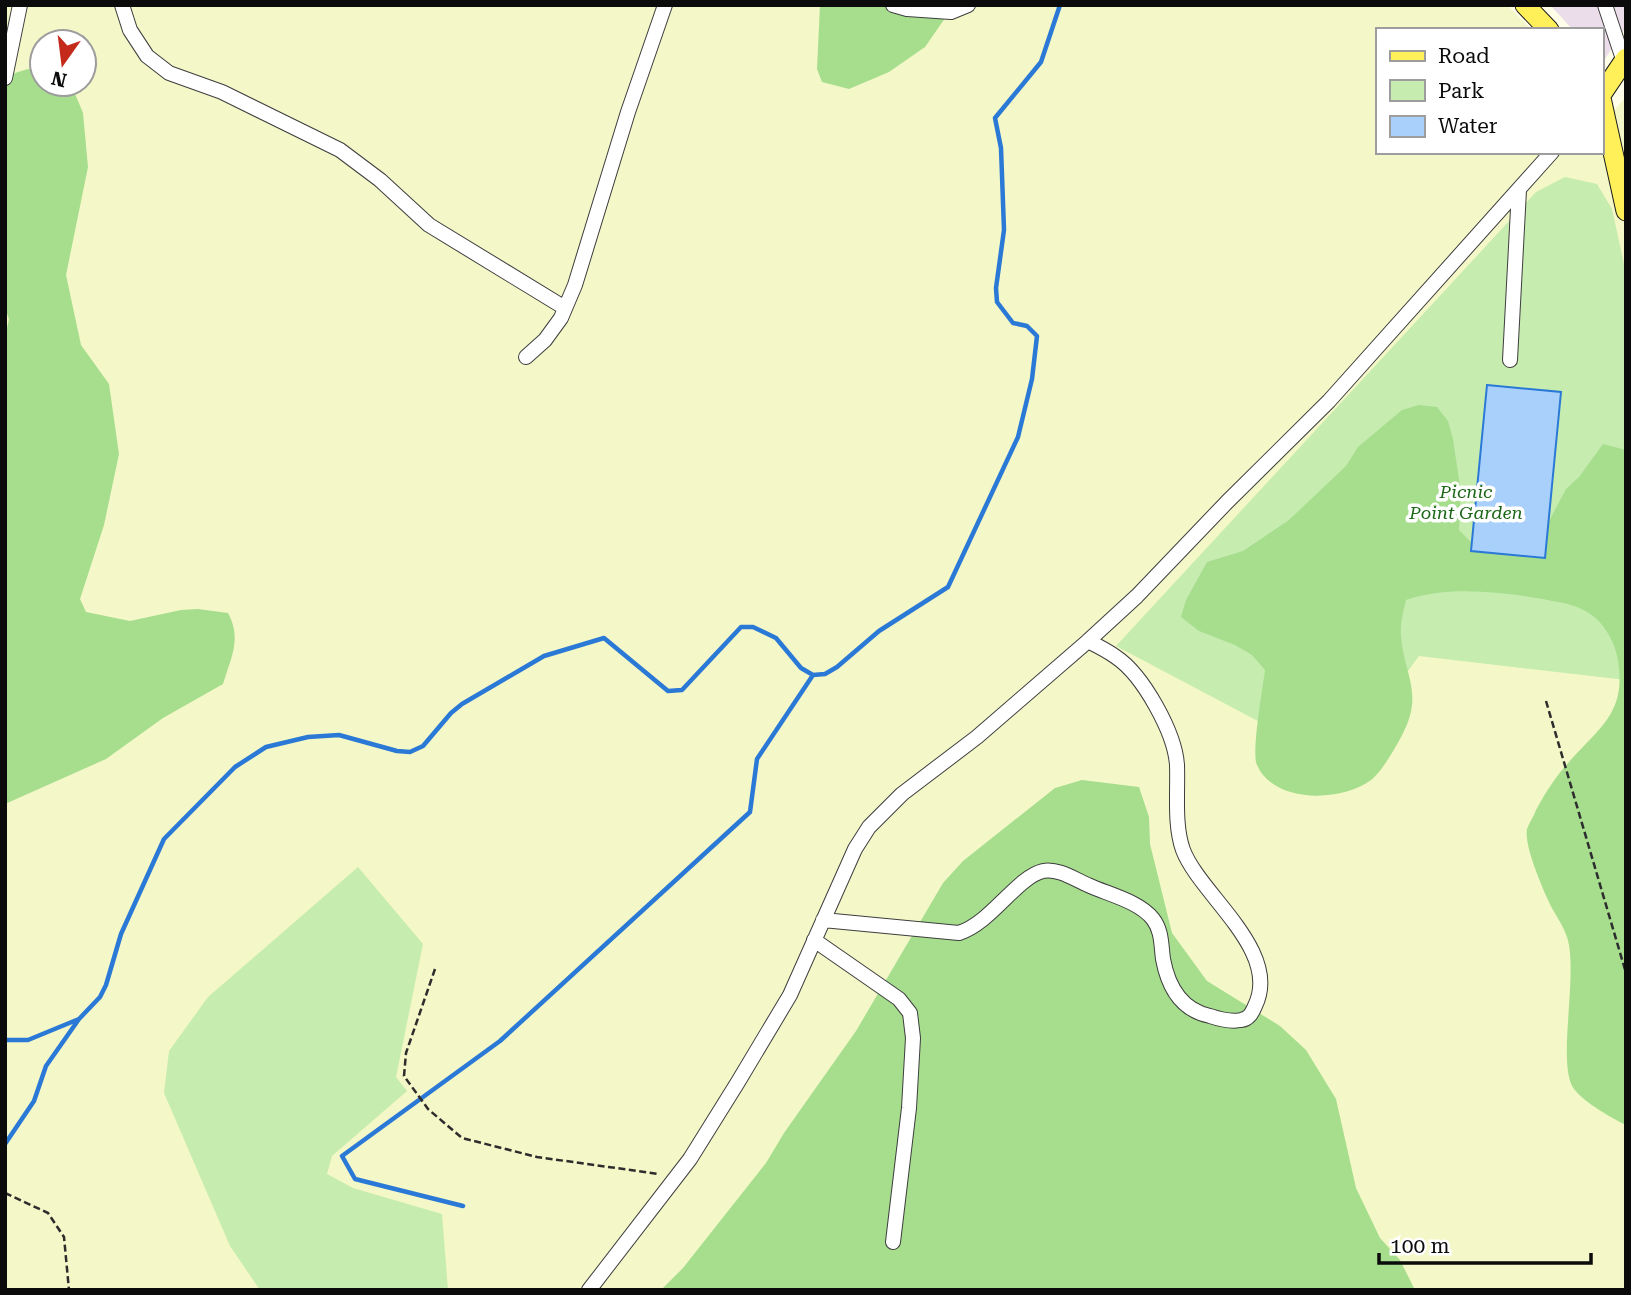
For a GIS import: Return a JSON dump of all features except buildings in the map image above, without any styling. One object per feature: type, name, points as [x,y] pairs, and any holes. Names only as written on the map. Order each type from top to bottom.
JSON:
[{"type":"main road","points":[[1525,5],[1547,28]]},
{"type":"main road","points":[[1603,94],[1625,60]]},
{"type":"main road","points":[[1603,106],[1626,211]]},
{"type":"street","points":[[5,78],[20,5]]},
{"type":"street","points":[[122,5],[130,30],[146,56],[169,73],[222,92],[340,150],[380,180],[429,225],[565,308]]},
{"type":"street","points":[[526,357],[545,340],[565,308],[575,285],[664,5]]},
{"type":"street","points":[[893,5],[907,9],[951,12],[968,5]]},
{"type":"street","points":[[1605,5],[1625,60]]},
{"type":"street","points":[[589,1290],[676,1177],[790,995],[855,849],[869,827],[902,794],[977,737],[1088,642],[1137,596],[1329,401],[1550,154]]},
{"type":"street","points":[[1510,360],[1519,190]]},
{"type":"street","points":[[823,920],[959,933],[972,929],[1034,874],[1054,871],[1138,907],[1151,916],[1159,929],[1164,961],[1173,989],[1181,1002],[1200,1014],[1227,1020],[1250,1017],[1257,1002],[1259,985],[1256,959],[1244,936],[1182,848],[1177,761],[1168,735],[1140,680],[1118,657],[1088,642]]},
{"type":"street","points":[[814,940],[899,999],[910,1013],[913,1038],[909,1108],[893,1242]]},
{"type":"path","points":[[1545,701],[1626,973]]},
{"type":"path","points":[[435,969],[406,1053],[404,1076],[428,1108],[463,1138],[537,1157],[676,1177]]},
{"type":"path","points":[[5,1192],[48,1213],[64,1237],[69,1290]]},
{"type":"shaded area","points":[[1550,5],[1626,5],[1626,27],[1603,62],[1603,28],[1571,28]]},
{"type":"green space","points":[[5,5],[1507,5],[1530,28],[1376,28],[1376,154],[1603,154],[1603,118],[1605,120],[1626,97],[1626,1290],[5,1290]]},
{"type":"green space","points":[[820,5],[952,5],[925,47],[889,72],[849,89],[822,82],[817,69]]},
{"type":"green space","points":[[28,69],[28,98],[77,98],[83,113],[88,167],[66,275],[81,345],[109,384],[119,454],[104,525],[80,599],[86,612],[130,621],[181,610],[228,613],[235,640],[223,684],[163,718],[106,759],[5,804],[5,337],[9,319],[5,308],[5,82],[15,73]]},
{"type":"green space","name":"Picnic Point Garden","points":[[1565,177],[1597,184],[1612,209],[1626,273],[1626,680],[1419,656],[1339,764],[1116,646],[1536,192]]},
{"type":"green space","points":[[1419,405],[1437,407],[1448,421],[1461,493],[1459,530],[1472,543],[1540,538],[1566,489],[1579,477],[1603,444],[1626,450],[1626,1125],[1585,1099],[1574,1089],[1569,1077],[1567,1040],[1570,953],[1565,932],[1537,875],[1527,836],[1529,824],[1551,785],[1606,721],[1617,699],[1617,657],[1607,631],[1596,618],[1575,606],[1502,593],[1442,592],[1406,600],[1401,637],[1411,683],[1412,705],[1401,737],[1371,780],[1343,792],[1310,795],[1293,793],[1278,787],[1266,778],[1257,765],[1256,734],[1265,670],[1252,655],[1199,631],[1181,617],[1186,600],[1207,562],[1243,551],[1289,520],[1346,466],[1358,447],[1402,410]]},
{"type":"green space","points":[[1082,780],[1139,787],[1149,817],[1150,844],[1172,933],[1207,981],[1280,1026],[1306,1050],[1336,1099],[1356,1188],[1380,1238],[1400,1260],[1415,1290],[661,1290],[683,1268],[766,1163],[856,1031],[943,883],[963,861],[1055,788]]},
{"type":"green space","points":[[358,867],[423,944],[396,1077],[407,1091],[332,1156],[327,1174],[353,1188],[442,1214],[448,1290],[260,1290],[230,1246],[164,1093],[169,1051],[208,997]]},
{"type":"water","points":[[1487,385],[1561,392],[1545,558],[1471,551]]},
{"type":"waterway","points":[[5,1040],[28,1040],[79,1019],[100,997],[121,934],[164,839],[235,767],[266,747],[308,737],[339,735],[410,752],[423,746],[462,704],[544,656],[604,638],[668,691],[682,690],[741,627],[753,627],[776,638],[801,668],[813,675],[825,674],[879,631],[948,587],[1018,437],[1032,379],[1037,336],[1027,326],[1013,323],[997,302],[996,288],[1004,230],[1001,148],[995,118],[1041,62],[1060,5]]},
{"type":"waterway","points":[[463,1206],[355,1179],[342,1156],[500,1041],[750,812],[757,759],[813,675]]},
{"type":"waterway","points":[[5,1144],[34,1101],[46,1066],[79,1019]]}]
